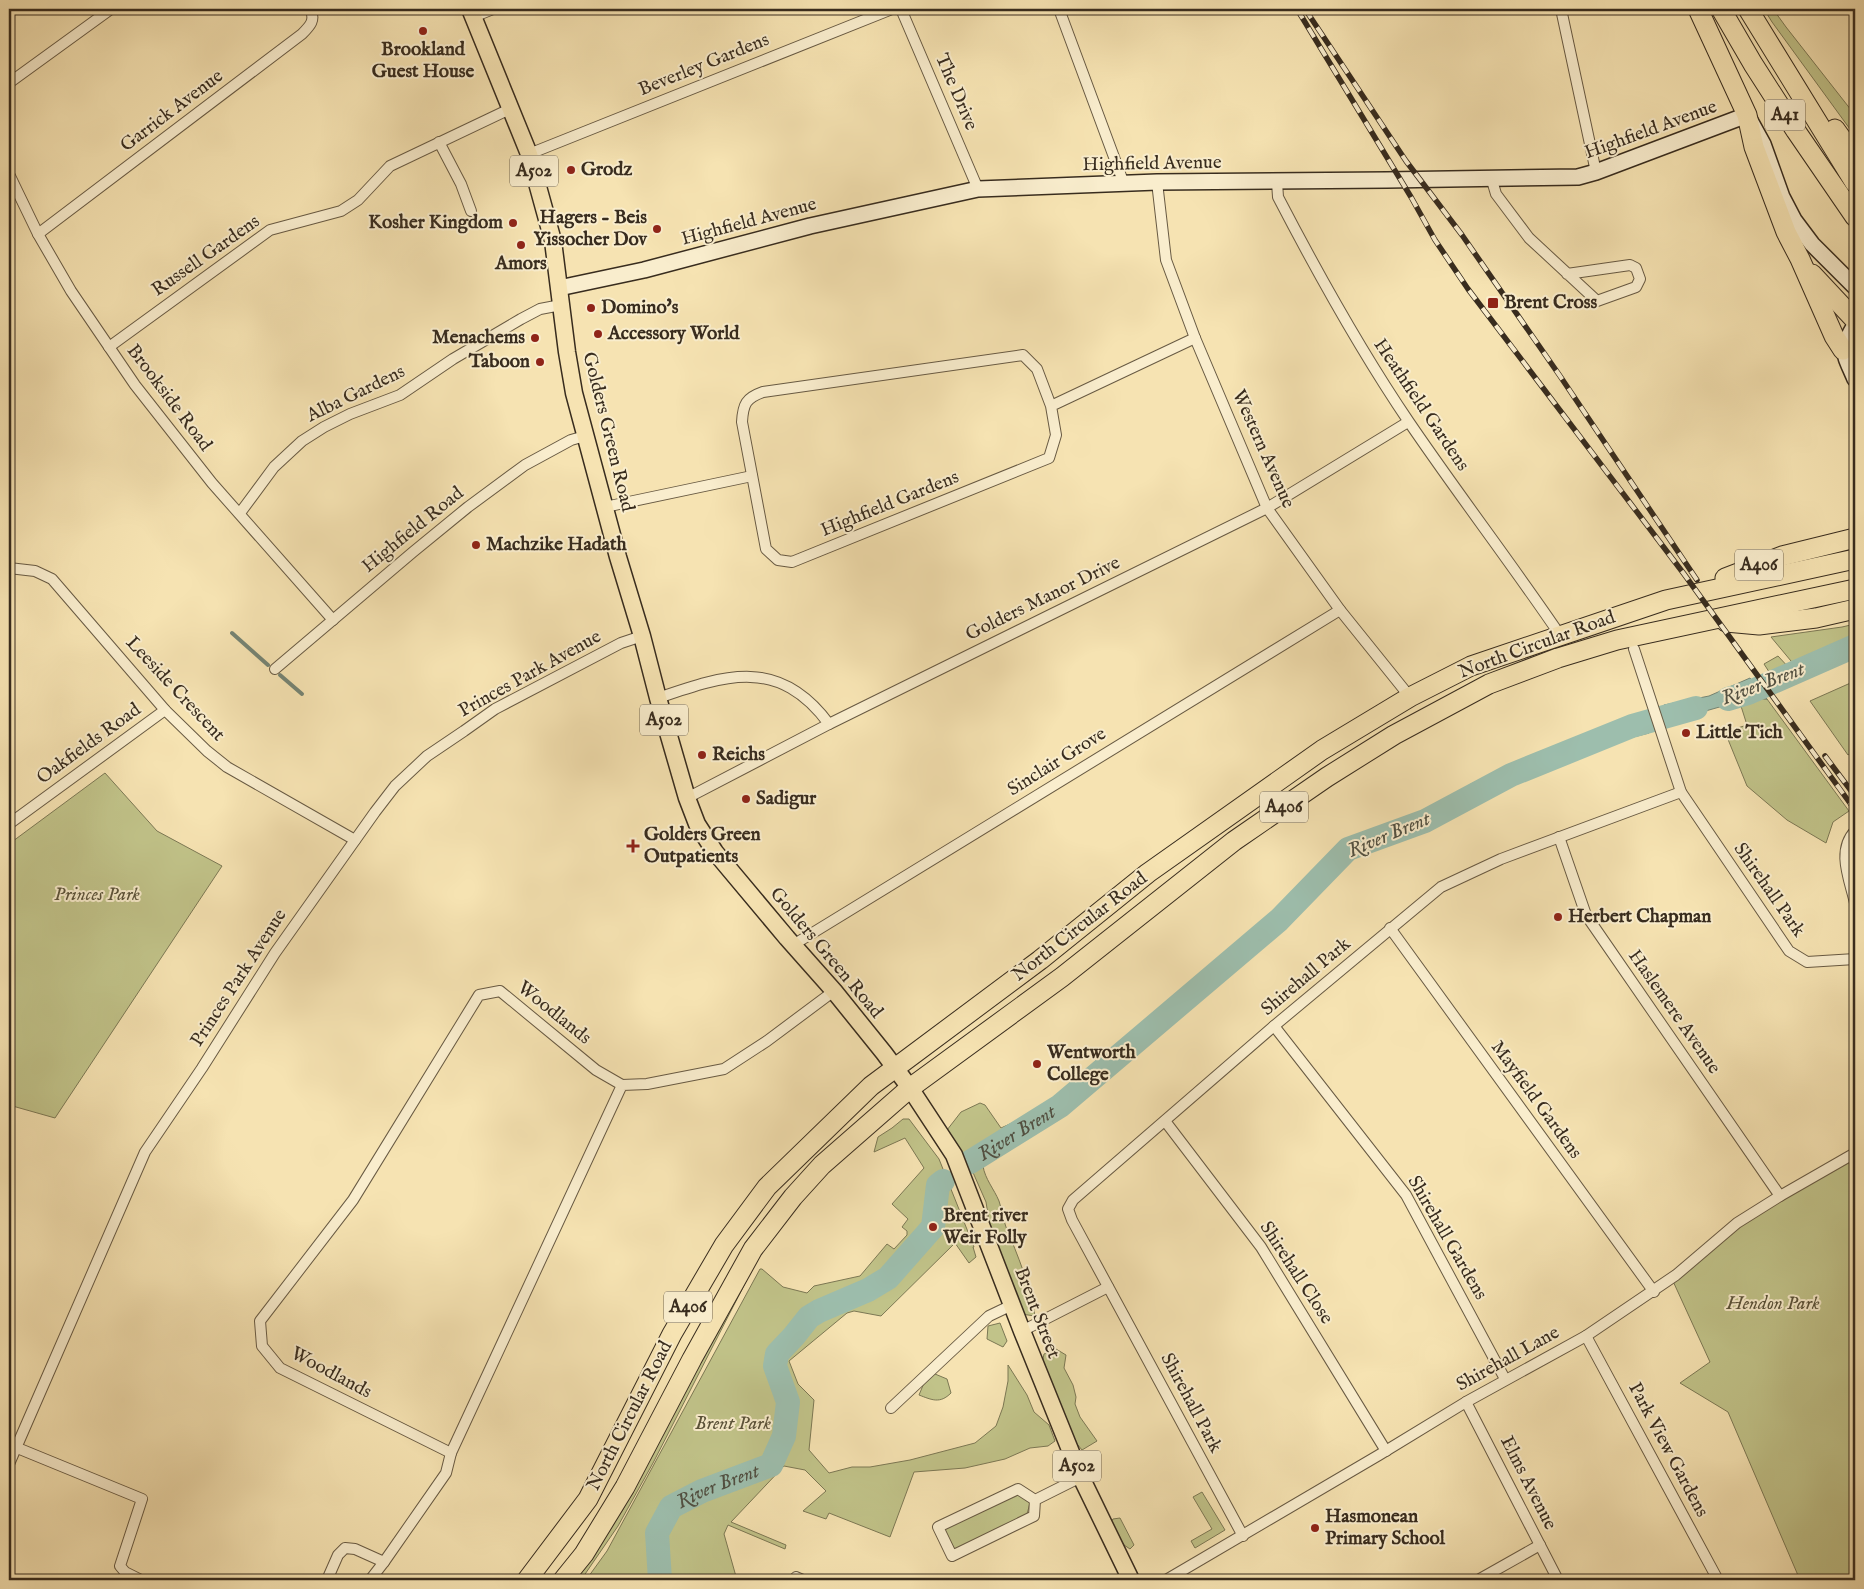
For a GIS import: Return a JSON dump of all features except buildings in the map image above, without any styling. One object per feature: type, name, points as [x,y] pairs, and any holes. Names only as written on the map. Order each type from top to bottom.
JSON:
[{"type":"highway","name":"A41","points":[[1698,9],[1747,115],[1754,148],[1786,232],[1800,259],[1855,320]]},
{"type":"highway","name":"A41","points":[[1722,9],[1753,64],[1855,217]]},
{"type":"highway","name":"A41","points":[[1748,9],[1855,183]]},
{"type":"highway","name":"A41","points":[[1759,29],[1855,157]]},
{"type":"highway","points":[[1800,259],[1834,336],[1843,350]]},
{"type":"highway","name":"A406","points":[[1666,600],[1782,556],[1855,538]]},
{"type":"highway","name":"North Circular Road","points":[[527,1580],[588,1499],[672,1334],[724,1245],[767,1187],[865,1092],[1040,960],[1148,873],[1322,750],[1410,697],[1471,666],[1666,600],[1855,559]]},
{"type":"highway","name":"North Circular Road","points":[[563,1580],[584,1554],[626,1487],[718,1309],[753,1249],[793,1196],[822,1165],[910,1088],[1062,977],[1234,841],[1327,777],[1394,735],[1489,684],[1558,658],[1617,640],[1855,589]]},
{"type":"highway","name":"A406","points":[[1707,621],[1759,625],[1816,618],[1855,609]]},
{"type":"main road","name":"Golders Green Road","points":[[472,13],[529,154],[553,241],[572,384],[585,436],[658,698],[687,798],[697,824],[715,852],[834,991],[895,1068]]},
{"type":"main road","name":"Brent Street","points":[[895,1068],[954,1154],[1022,1332],[1081,1477],[1131,1580]]},
{"type":"street","points":[[9,83],[111,9]]},
{"type":"street","name":"Garrick Avenue","points":[[38,234],[302,34],[311,24],[313,16],[310,9]]},
{"type":"street","points":[[472,13],[493,9]]},
{"type":"street","name":"Beverley Gardens","points":[[529,154],[892,9]]},
{"type":"street","name":"The Drive","points":[[901,9],[978,188]]},
{"type":"street","points":[[1059,9],[1124,184]]},
{"type":"street","points":[[1561,9],[1596,172]]},
{"type":"street","name":"Russell Gardens","points":[[109,347],[270,230],[341,211],[358,200],[390,166],[512,108]]},
{"type":"street","points":[[1747,115],[1763,144],[1782,197],[1794,220],[1812,244],[1855,287]]},
{"type":"street","name":"Highfield Avenue","points":[[560,296],[644,270],[810,226],[978,188],[1157,182],[1277,182],[1578,176],[1596,172],[1747,115]]},
{"type":"street","points":[[439,142],[461,184],[471,211]]},
{"type":"street","name":"Brookside Road","points":[[9,174],[38,234],[71,291],[135,386],[212,483],[333,620]]},
{"type":"street","points":[[1491,177],[1496,194],[1529,238],[1567,274],[1597,302],[1636,287],[1640,279],[1636,268],[1630,265],[1567,274]]},
{"type":"street","name":"Western Avenue","points":[[1157,182],[1166,260],[1195,338],[1266,508],[1340,610],[1410,697]]},
{"type":"street","name":"Heathfield Gardens","points":[[1277,182],[1278,197],[1327,291],[1408,422],[1560,635]]},
{"type":"street","name":"Alba Gardens","points":[[240,513],[274,467],[302,441],[350,414],[400,395],[453,359],[540,310],[560,296]]},
{"type":"street","points":[[1855,325],[1846,340],[1843,350],[1855,379]]},
{"type":"street","points":[[1051,406],[1195,338]]},
{"type":"street","name":"Highfield Gardens","points":[[1023,355],[1037,369],[1051,406],[1056,436],[1049,458],[792,562],[778,560],[766,549],[752,476],[742,414],[746,402],[756,394],[763,392],[1023,355]]},
{"type":"street","name":"Golders Manor Drive","points":[[687,798],[829,724],[1266,508],[1408,422]]},
{"type":"street","name":"Highfield Road","points":[[275,669],[427,540],[524,465],[571,440],[585,436]]},
{"type":"street","points":[[606,508],[752,476]]},
{"type":"street","name":"Leeside Crescent","points":[[9,568],[35,570],[52,579],[165,710],[207,751],[227,767],[355,840]]},
{"type":"street","name":"Sinclair Grove","points":[[793,945],[1340,610]]},
{"type":"street","name":"Princes Park Avenue","points":[[9,1464],[145,1152],[202,1068],[275,952],[395,786],[428,756],[495,709],[621,644],[642,636]]},
{"type":"street","name":"Shirehall Park","points":[[1634,649],[1681,792],[1789,951],[1807,962],[1855,959]]},
{"type":"street","points":[[658,698],[708,681],[737,676],[767,678],[803,696],[817,707],[829,724]]},
{"type":"street","name":"Oakfields Road","points":[[9,824],[165,710]]},
{"type":"street","name":"Shirehall Park","points":[[1243,1536],[1072,1220],[1068,1209],[1073,1200],[1274,1026],[1441,887],[1501,859],[1681,792]]},
{"type":"street","points":[[1855,831],[1849,838],[1844,854],[1855,903]]},
{"type":"street","name":"Haslemere Avenue","points":[[1560,837],[1586,915],[1780,1196]]},
{"type":"street","name":"Mayfield Gardens","points":[[1390,928],[1654,1292]]},
{"type":"street","name":"Woodlands","points":[[451,1453],[280,1368],[262,1346],[260,1321],[353,1200],[479,995],[500,991],[596,1070],[622,1085]]},
{"type":"street","points":[[370,1580],[446,1473],[451,1453],[622,1085],[647,1084],[724,1070],[767,1041],[834,991]]},
{"type":"street","name":"Shirehall Gardens","points":[[1274,1026],[1406,1195],[1505,1379]]},
{"type":"street","name":"Shirehall Close","points":[[1165,1121],[1261,1247],[1386,1451]]},
{"type":"street","name":"Shirehall Lane","points":[[1166,1580],[1505,1379],[1586,1336],[1654,1292],[1737,1223],[1855,1153]]},
{"type":"street","points":[[1022,1332],[1108,1287]]},
{"type":"street","points":[[891,1408],[989,1316],[1012,1305]]},
{"type":"street","name":"Park View Gardens","points":[[1586,1336],[1718,1580]]},
{"type":"street","name":"Elms Avenue","points":[[1466,1402],[1558,1580]]},
{"type":"street","points":[[15,1447],[142,1498],[120,1566],[125,1572],[140,1580]]},
{"type":"street","points":[[1035,1500],[1081,1477]]},
{"type":"street","points":[[1018,1489],[1035,1500],[1034,1516],[952,1556],[938,1527],[1018,1489]]},
{"type":"street","points":[[1478,1580],[1540,1544]]},
{"type":"street","points":[[327,1580],[338,1555],[345,1548],[355,1549],[384,1562]]},
{"type":"green space","points":[[1764,9],[1773,9],[1855,115],[1855,136],[1772,22]]},
{"type":"green space","points":[[1855,624],[1855,642],[1796,667],[1771,637],[1842,627]]},
{"type":"green space","points":[[1778,656],[1791,670],[1773,678],[1764,664]]},
{"type":"green space","points":[[1855,681],[1855,750],[1848,755],[1810,701]]},
{"type":"green space","points":[[1751,698],[1767,699],[1849,811],[1833,822],[1826,843],[1787,820],[1747,786],[1725,732],[1747,725],[1740,703]]},
{"type":"green space","points":[[1644,715],[1649,733],[1610,743],[1548,768],[1516,778],[1466,802],[1443,819],[1425,828],[1372,843],[1351,857],[1332,879],[1291,917],[1256,943],[1067,1107],[1034,1130],[1013,1139],[983,1166],[999,1201],[1006,1227],[1027,1282],[1035,1316],[1021,1314],[991,1233],[986,1202],[971,1168],[954,1145],[947,1130],[961,1112],[980,1103],[985,1105],[1001,1128],[1032,1114],[1059,1098],[1278,912],[1323,869],[1339,848],[1351,840],[1366,832],[1413,819],[1430,812],[1471,784],[1498,771]]},
{"type":"green space","name":"Princes Park","points":[[105,773],[157,831],[222,866],[55,1118],[9,1105],[9,844]]},
{"type":"green space","name":"Brent Park","points":[[903,1119],[909,1119],[939,1159],[974,1247],[976,1257],[969,1263],[955,1243],[881,1316],[854,1311],[847,1313],[789,1361],[798,1384],[814,1400],[809,1450],[829,1473],[852,1467],[870,1467],[910,1460],[975,1443],[996,1426],[1003,1407],[1008,1381],[1008,1365],[1027,1395],[1034,1412],[1049,1425],[1055,1441],[1048,1446],[1030,1448],[1005,1459],[965,1468],[914,1472],[890,1537],[829,1513],[826,1519],[803,1511],[826,1491],[805,1470],[784,1466],[731,1522],[786,1545],[785,1549],[728,1525],[724,1534],[737,1580],[586,1580],[607,1551],[760,1269],[783,1287],[807,1293],[814,1286],[860,1276],[887,1244],[894,1249],[907,1235],[907,1231],[902,1227],[908,1219],[892,1204],[924,1168],[905,1138],[874,1152],[878,1137]]},
{"type":"green space","name":"Hendon Park","points":[[1855,1153],[1855,1580],[1800,1580],[1728,1412],[1680,1383],[1710,1362],[1672,1279],[1779,1197]]},
{"type":"green space","points":[[756,1262],[653,1463],[618,1526],[581,1580],[576,1580],[622,1511],[740,1288]]},
{"type":"green space","points":[[1000,1323],[1007,1341],[1003,1347],[987,1339],[988,1326]]},
{"type":"green space","points":[[1056,1349],[1066,1355],[1064,1368],[1073,1385],[1076,1397],[1075,1404],[1080,1417],[1097,1441],[1082,1450],[1073,1439],[1041,1368],[1044,1354]]},
{"type":"green space","points":[[935,1374],[947,1379],[951,1393],[939,1400],[919,1395],[924,1383]]},
{"type":"green space","points":[[1202,1492],[1225,1530],[1195,1548],[1191,1541],[1212,1529],[1193,1497]]},
{"type":"green space","points":[[1017,1494],[1030,1503],[1027,1514],[955,1550],[944,1529]]},
{"type":"green space","points":[[1120,1518],[1134,1545],[1130,1549],[1124,1545],[1109,1524],[1113,1519]]},
{"type":"water","points":[[1750,678],[1767,699],[1751,698],[1667,722],[1664,705],[1709,696]]},
{"type":"waterway","points":[[232,633],[268,665]]},
{"type":"waterway","name":"River Brent","points":[[1728,699],[1748,693],[1855,646]]},
{"type":"waterway","points":[[280,675],[302,694]]},
{"type":"waterway","name":"River Brent","points":[[970,1162],[1060,1106],[1279,920],[1348,849],[1425,821],[1511,775],[1632,726],[1696,708]]},
{"type":"waterway","name":"River Brent","points":[[660,1580],[657,1533],[671,1507],[702,1491],[771,1465],[784,1436],[788,1402],[775,1366],[777,1354],[809,1317],[868,1290],[888,1278],[933,1227],[938,1185],[943,1181]]},
{"type":"railway","points":[[1297,9],[1435,240],[1468,289],[1684,574],[1855,810]]},
{"type":"railway","points":[[1305,9],[1406,161],[1462,235],[1560,376],[1697,580]]},
{"type":"railway","points":[[1825,756],[1855,796]]},
{"type":"place","name":"Brookland Guest House","points":[[423,31]]},
{"type":"place","name":"Grodz","points":[[571,170]]},
{"type":"place","name":"Kosher Kingdom","points":[[513,223]]},
{"type":"place","name":"Hagers - Beis Yissocher Dov","points":[[657,229]]},
{"type":"place","name":"Amors","points":[[521,245]]},
{"type":"place","name":"Brent Cross","points":[[1493,303]]},
{"type":"place","name":"Domino's","points":[[591,308]]},
{"type":"place","name":"Accessory World","points":[[598,334]]},
{"type":"place","name":"Menachems","points":[[535,338]]},
{"type":"place","name":"Taboon","points":[[540,362]]},
{"type":"place","name":"Machzike Hadath","points":[[476,545]]},
{"type":"place","name":"Little Tich","points":[[1686,733]]},
{"type":"place","name":"Reichs","points":[[702,755]]},
{"type":"place","name":"Sadigur","points":[[746,799]]},
{"type":"place","name":"Golders Green Outpatients","points":[[633,846]]},
{"type":"place","name":"Herbert Chapman","points":[[1558,917]]},
{"type":"place","name":"Wentworth College","points":[[1037,1064]]},
{"type":"place","name":"Brent river Weir Folly","points":[[933,1227]]},
{"type":"place","name":"Hasmonean Primary School","points":[[1315,1528]]}]
